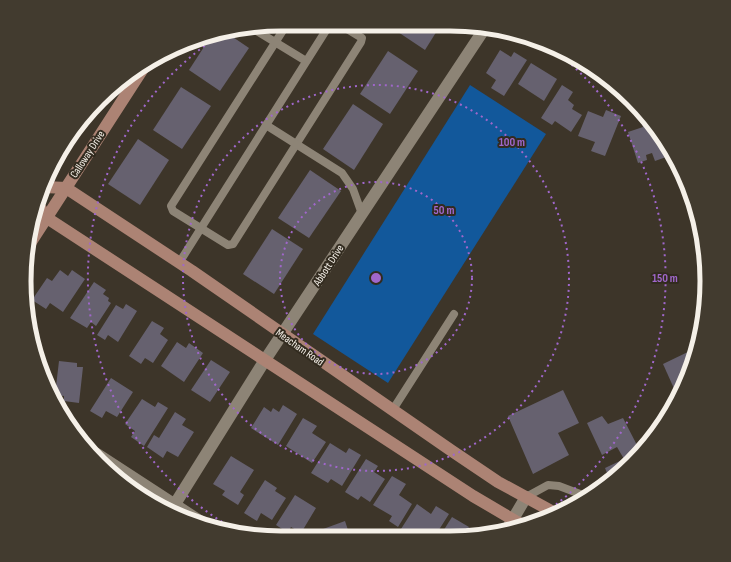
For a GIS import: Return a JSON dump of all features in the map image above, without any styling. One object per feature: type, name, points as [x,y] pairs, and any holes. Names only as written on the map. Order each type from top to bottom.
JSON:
[{"type":"street","name":"Abbott Drive","points":[[175,504],[265,360],[482,33]]},
{"type":"street","name":"Calloway Drive","points":[[35,235],[138,76]]},
{"type":"street","points":[[49,187],[66,188]]},
{"type":"street","name":"Meacham Road","points":[[66,188],[179,263],[392,411],[498,482],[550,510]]},
{"type":"street","points":[[42,210],[46,218],[265,360],[507,524]]},
{"type":"street","points":[[106,460],[189,514]]},
{"type":"street","points":[[510,523],[526,497]]},
{"type":"lane","points":[[282,31],[171,206],[173,211],[228,245],[233,244],[362,40],[349,31]]},
{"type":"lane","points":[[179,263],[325,31]]},
{"type":"lane","points":[[259,32],[306,61]]},
{"type":"lane","points":[[266,125],[297,143],[342,173],[353,189],[362,214]]},
{"type":"lane","points":[[392,411],[454,314]]},
{"type":"lane","points":[[526,497],[548,485],[559,486],[581,494]]},
{"type":"water","points":[[470,85],[546,134],[388,383],[313,334]]},
{"type":"building","points":[[399,31],[437,31],[425,50]]},
{"type":"building","points":[[232,36],[249,48],[220,91],[189,70],[207,42]]},
{"type":"building","points":[[500,50],[511,57],[514,52],[527,60],[504,96],[491,88],[496,80],[486,73]]},
{"type":"building","points":[[388,51],[418,71],[390,114],[360,94]]},
{"type":"building","points":[[531,63],[557,79],[544,101],[518,84]]},
{"type":"building","points":[[562,85],[573,92],[568,100],[574,105],[572,109],[582,115],[571,132],[555,121],[552,125],[541,118]]},
{"type":"building","points":[[181,87],[211,106],[182,149],[153,130]]},
{"type":"building","points":[[353,104],[383,124],[354,170],[323,149]]},
{"type":"building","points":[[606,110],[621,116],[605,156],[591,151],[595,142],[578,136],[588,111],[603,117]]},
{"type":"building","points":[[640,119],[667,157],[655,161],[652,153],[646,155],[647,160],[638,163],[628,132],[643,127]]},
{"type":"building","points":[[138,139],[169,160],[140,205],[108,184]]},
{"type":"building","points":[[310,170],[341,191],[309,238],[278,218]]},
{"type":"building","points":[[272,229],[303,249],[274,294],[243,274]]},
{"type":"building","points":[[60,270],[68,276],[72,270],[85,279],[63,312],[50,303],[46,309],[32,300],[47,278],[52,281]]},
{"type":"building","points":[[94,282],[106,290],[103,294],[109,298],[108,301],[111,303],[96,326],[91,322],[87,328],[70,318]]},
{"type":"building","points":[[126,304],[137,311],[118,342],[108,335],[105,340],[97,335],[116,305],[123,309]]},
{"type":"building","points":[[152,321],[164,328],[160,334],[168,340],[153,363],[145,358],[141,364],[129,356]]},
{"type":"building","points":[[177,342],[186,348],[189,343],[203,353],[184,382],[161,366]]},
{"type":"building","points":[[690,351],[675,390],[663,364]]},
{"type":"building","points":[[211,360],[230,372],[210,402],[191,390]]},
{"type":"building","points":[[59,361],[77,363],[77,367],[83,367],[79,403],[64,401],[64,396],[59,395],[56,389]]},
{"type":"building","points":[[111,378],[133,392],[117,417],[106,411],[102,418],[90,411]]},
{"type":"building","points":[[563,390],[579,423],[558,433],[569,455],[533,474],[508,416]]},
{"type":"building","points":[[142,399],[155,407],[158,402],[168,408],[144,446],[131,437],[135,431],[125,424]]},
{"type":"building","points":[[283,405],[297,414],[278,445],[251,428],[264,407],[271,412],[273,408],[279,412]]},
{"type":"building","points":[[175,412],[186,419],[182,425],[194,432],[178,457],[167,451],[163,458],[147,447],[154,435],[159,438]]},
{"type":"building","points":[[602,416],[608,424],[623,418],[638,446],[608,475],[605,468],[624,459],[617,447],[602,455],[587,423]]},
{"type":"building","points":[[303,418],[317,426],[312,433],[326,442],[312,463],[286,446]]},
{"type":"building","points":[[330,443],[346,453],[349,448],[361,455],[342,486],[331,479],[328,483],[311,473]]},
{"type":"building","points":[[231,456],[254,470],[240,492],[244,495],[238,505],[222,495],[225,491],[213,484]]},
{"type":"building","points":[[366,459],[378,466],[374,472],[385,479],[370,502],[361,496],[358,500],[345,492]]},
{"type":"building","points":[[392,476],[406,484],[399,495],[412,504],[398,527],[389,521],[392,516],[373,505]]},
{"type":"building","points":[[265,480],[277,488],[275,491],[286,498],[272,520],[261,513],[257,521],[244,513]]},
{"type":"building","points":[[295,495],[316,508],[302,531],[298,531],[291,527],[289,531],[285,531],[276,525]]},
{"type":"building","points":[[417,504],[431,514],[436,506],[449,514],[438,531],[404,531],[401,529]]},
{"type":"building","points":[[452,517],[469,527],[467,530],[443,531]]},
{"type":"building","points":[[345,521],[348,531],[318,531]]}]
